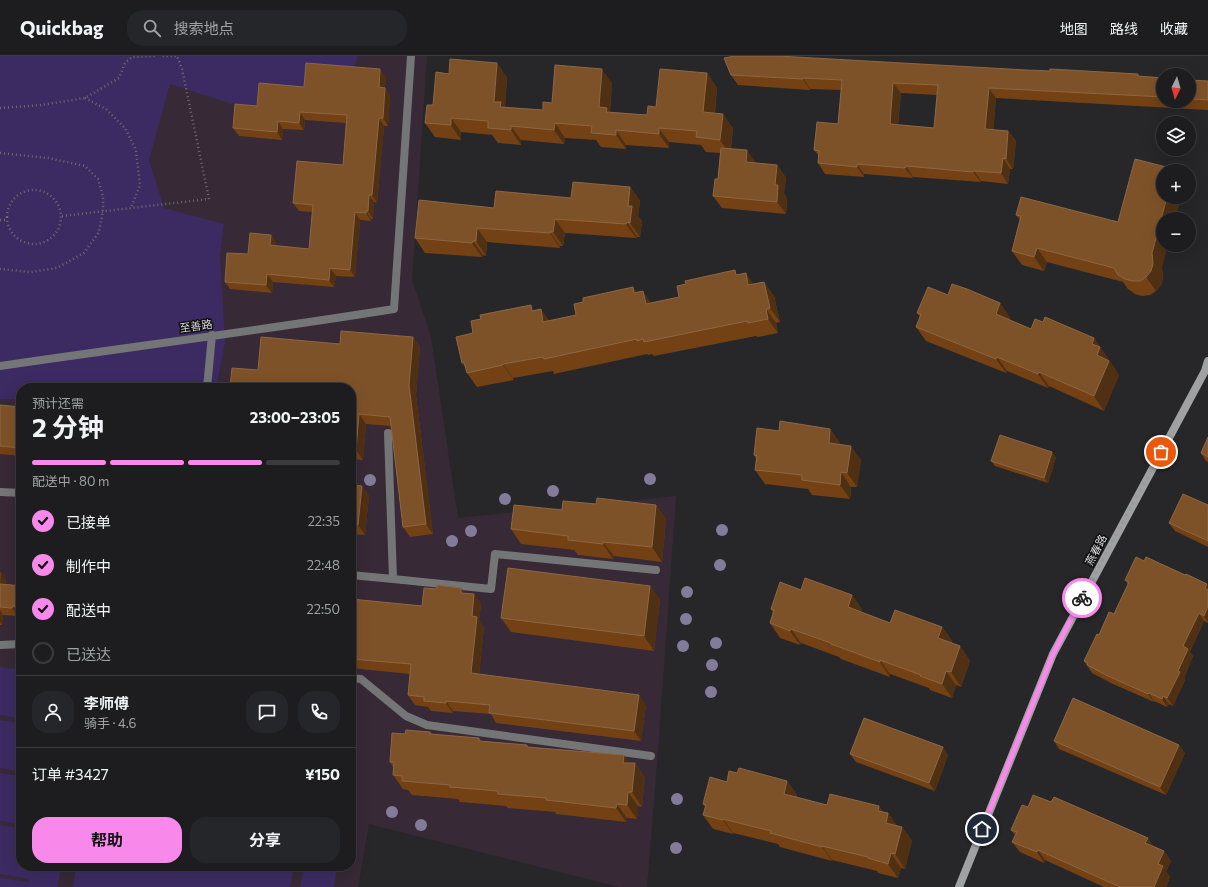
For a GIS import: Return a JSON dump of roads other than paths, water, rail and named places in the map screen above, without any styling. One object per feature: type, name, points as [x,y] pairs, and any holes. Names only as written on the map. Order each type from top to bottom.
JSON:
[{"type":"street","name":"燕春路","points":[[959,887],[1053,654],[1205,372],[1208,360]]},
{"type":"lane","name":"至善路","points":[[0,366],[394,309],[411,56]]},
{"type":"lane","points":[[207,383],[212,335]]},
{"type":"lane","points":[[388,433],[394,579]]},
{"type":"lane","points":[[0,492],[16,493]]},
{"type":"lane","points":[[356,575],[491,589],[494,554],[656,570]]},
{"type":"lane","points":[[0,645],[16,644]]},
{"type":"lane","points":[[356,678],[361,679],[406,716],[427,725],[651,756]]}]
